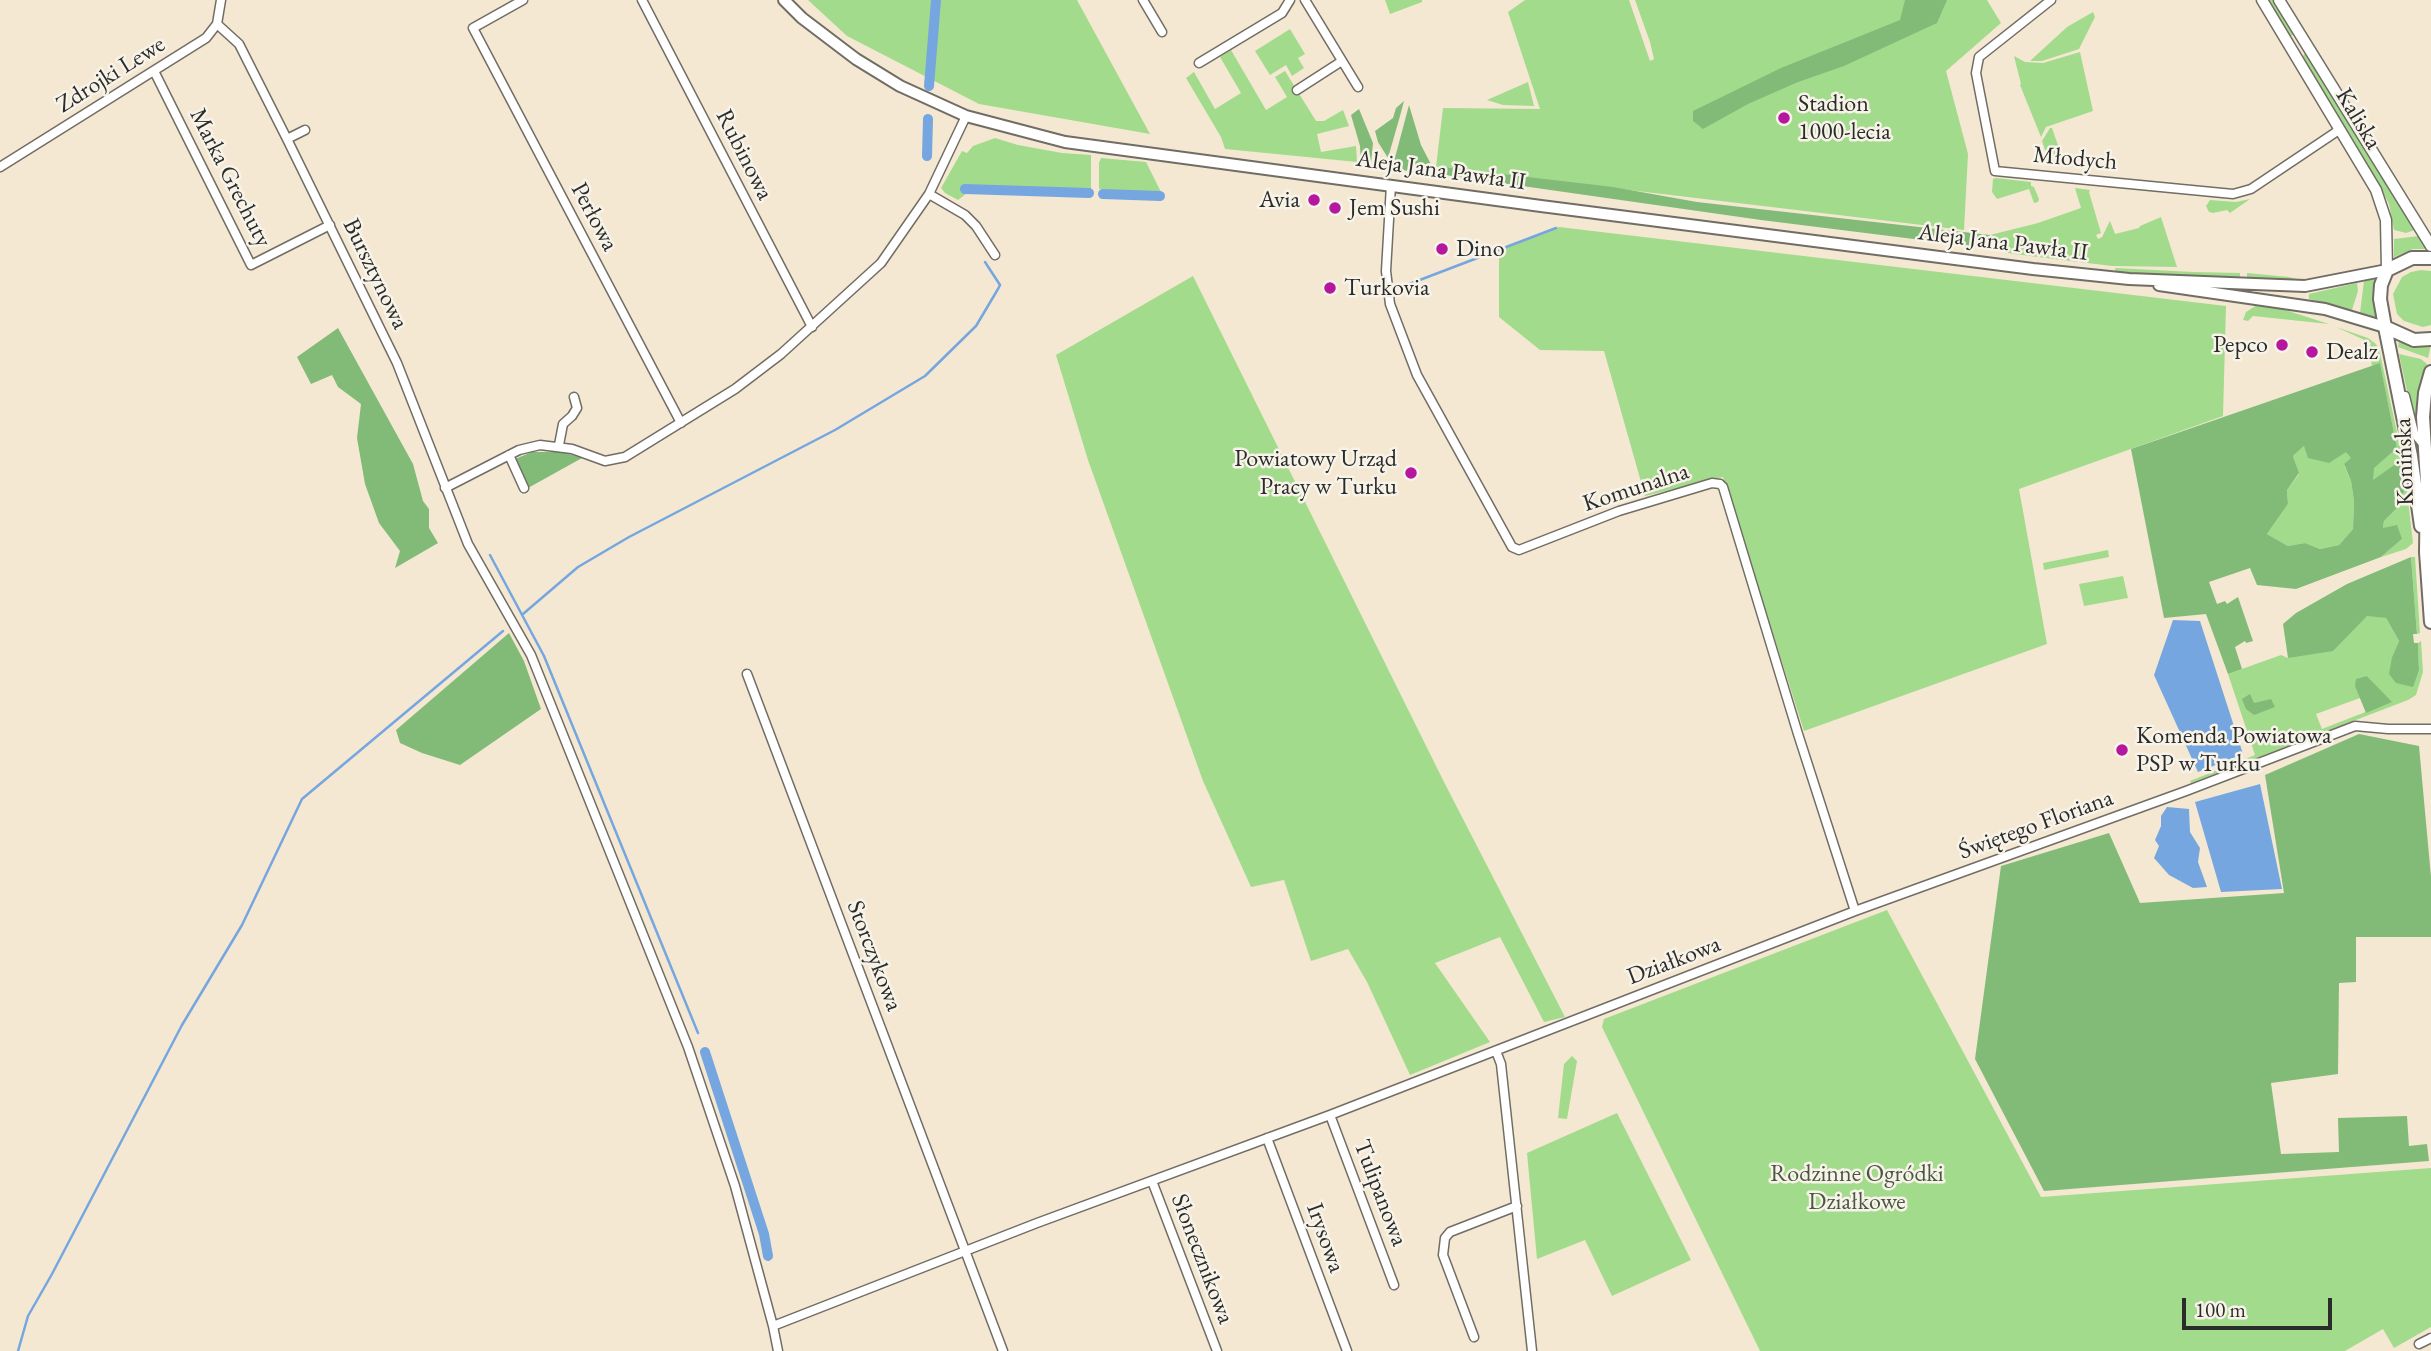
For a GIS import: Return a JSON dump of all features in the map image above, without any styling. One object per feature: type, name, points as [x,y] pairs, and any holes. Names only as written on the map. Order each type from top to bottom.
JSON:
[{"type":"main road","name":"Aleja Jana Pawła II","points":[[784,0],[819,31],[865,65],[900,86],[966,116],[1087,146],[2020,268],[2129,279],[2305,286],[2322,285],[2387,270]]},
{"type":"main road","points":[[2387,270],[2412,258],[2431,258]]},
{"type":"main road","name":"Konińska","points":[[2387,270],[2381,285],[2380,299],[2411,456],[2426,552],[2431,622]]},
{"type":"main road","name":"Aleja Jana Pawła II","points":[[2129,279],[2221,299],[2325,309],[2385,327]]},
{"type":"main road","points":[[2385,327],[2414,340],[2431,339]]},
{"type":"main road","name":"Konińska","points":[[2426,552],[2425,393],[2431,372]]},
{"type":"street","points":[[216,24],[221,0]]},
{"type":"street","name":"Perłowa","points":[[523,0],[473,28],[681,423]]},
{"type":"street","name":"Rubinowa","points":[[642,0],[812,327]]},
{"type":"street","points":[[1143,0],[1162,32]]},
{"type":"street","points":[[1199,63],[1282,13],[1290,0]]},
{"type":"street","points":[[1306,0],[1358,87]]},
{"type":"street","name":"Młodych","points":[[2051,0],[1979,57],[1976,73],[1995,171],[2234,194],[2251,189],[2339,130]]},
{"type":"street","name":"Kaliska","points":[[2262,0],[2376,190],[2384,209],[2388,235],[2387,270]]},
{"type":"street","name":"Kaliska","points":[[2279,0],[2431,246]]},
{"type":"street","name":"Zdrojki Lewe","points":[[0,167],[206,37],[216,24]]},
{"type":"street","name":"Bursztynowa","points":[[216,24],[239,44],[330,225],[397,363],[468,544],[531,655],[698,1075],[735,1186],[778,1351]]},
{"type":"street","points":[[2290,47],[2303,40]]},
{"type":"street","points":[[1297,90],[1342,61]]},
{"type":"street","name":"Marka Grechuty","points":[[154,71],[251,265],[330,225]]},
{"type":"street","points":[[445,488],[527,447],[559,445],[596,460],[612,461],[625,457],[761,370],[881,263],[929,194],[966,116]]},
{"type":"street","points":[[287,139],[305,130]]},
{"type":"street","name":"Komunalna","points":[[1391,185],[1387,271],[1390,304],[1417,375],[1512,548],[1519,550],[1619,511],[1712,483],[1723,487],[1855,911]]},
{"type":"street","points":[[929,194],[965,215],[976,226],[995,255]]},
{"type":"street","points":[[2395,377],[2401,382],[2414,433],[2424,445],[2411,456]]},
{"type":"street","points":[[559,445],[563,424],[577,408],[574,397]]},
{"type":"street","points":[[509,455],[524,488]]},
{"type":"street","name":"Storczykowa","points":[[747,674],[1003,1351]]},
{"type":"street","name":"Świętego Floriana","points":[[1855,911],[2186,791],[2355,726],[2431,729]]},
{"type":"street","name":"Działkowa","points":[[773,1326],[965,1251],[1330,1115],[1855,911]]},
{"type":"street","points":[[1496,1051],[1501,1064],[1532,1351]]},
{"type":"street","name":"Tulipanowa","points":[[1330,1115],[1395,1285]]},
{"type":"street","name":"Irysowa","points":[[1267,1138],[1347,1351]]},
{"type":"street","name":"Słonecznikowa","points":[[1152,1181],[1217,1351]]},
{"type":"street","points":[[1474,1338],[1443,1255],[1445,1238],[1450,1232],[1517,1206]]},
{"type":"street","points":[[2419,1345],[2431,1338]]},
{"type":"green space","points":[[808,0],[1077,0],[1150,134],[979,104],[847,36]]},
{"type":"green space","points":[[1385,0],[1422,0],[1422,2],[1390,14]]},
{"type":"green space","name":"Stadion 1000-lecia","points":[[1525,0],[1629,0],[1650,61],[1654,59],[1650,42],[1635,0],[1987,0],[2001,23],[1946,71],[1968,154],[1964,230],[1436,167],[1443,108],[1540,109],[1508,12]]},
{"type":"green space","points":[[1905,0],[1947,0],[1937,23],[1844,66],[1748,104],[1703,129],[1693,121],[1693,111],[1781,68],[1900,20]]},
{"type":"green space","points":[[2266,0],[2276,0],[2294,35],[2289,36]]},
{"type":"green space","points":[[2093,12],[2095,17],[2079,49],[2042,61],[2030,61],[2067,27]]},
{"type":"green space","points":[[1290,29],[1305,54],[1298,58],[1304,68],[1292,76],[1286,65],[1270,75],[1255,51]]},
{"type":"green space","points":[[1231,50],[1266,110],[1287,97],[1275,77],[1285,71],[1316,121],[1324,121],[1343,110],[1349,126],[1317,134],[1321,152],[1356,146],[1357,162],[1225,149],[1221,137],[1186,78],[1194,72],[1215,109],[1241,93],[1220,57]]},
{"type":"green space","points":[[2080,52],[2093,111],[2046,127],[2041,137],[2020,85],[2014,56],[2025,62],[2043,63]]},
{"type":"green space","points":[[2304,54],[2309,55],[2415,230],[2406,233],[2394,230],[2389,204],[2382,190],[2302,60]]},
{"type":"green space","points":[[1528,82],[1534,106],[1503,105],[1487,100]]},
{"type":"green space","points":[[1404,101],[1388,158],[1375,131],[1393,118],[1396,108]]},
{"type":"green space","points":[[1409,105],[1421,145],[1436,174],[1392,169]]},
{"type":"green space","points":[[1359,109],[1373,143],[1371,163],[1361,162],[1360,146],[1351,115]]},
{"type":"green space","points":[[2050,128],[2060,151],[2055,157],[2045,150],[2042,141]]},
{"type":"green space","points":[[995,138],[1062,153],[1091,155],[1091,190],[976,190],[958,200],[945,193],[941,188],[962,151],[967,153],[973,146]]},
{"type":"green space","points":[[1101,158],[1146,162],[1162,194],[1099,189]]},
{"type":"green space","points":[[1442,167],[1613,187],[1697,202],[1990,235],[1986,248],[1761,220],[1445,175]]},
{"type":"green space","points":[[1993,179],[2031,182],[2038,202],[2034,203],[2029,189],[1997,199],[1992,192]]},
{"type":"green space","points":[[2075,188],[2090,190],[2101,233],[2096,235],[2098,239],[2102,237],[2110,221],[2115,234],[2139,228],[2161,217],[2177,267],[2112,266],[1986,248],[1990,235],[2038,223],[2081,208]]},
{"type":"green space","points":[[2250,199],[2230,213],[2227,210],[2209,212],[2206,206],[2210,200],[2236,202]]},
{"type":"green space","points":[[1559,227],[2226,306],[2223,416],[2019,489],[2047,644],[1804,731],[1723,477],[1645,496],[1604,351],[1540,350],[1499,317],[1499,249]]},
{"type":"green space","points":[[2419,236],[2426,249],[2413,249],[2394,257],[2394,239]]},
{"type":"green space","points":[[2115,268],[2240,273],[2240,279],[2116,273]]},
{"type":"green space","points":[[2421,270],[2431,271],[2431,325],[2423,327],[2404,321],[2397,314],[2393,294],[2402,277]]},
{"type":"green space","points":[[2247,273],[2289,277],[2308,282],[2247,279]]},
{"type":"green space","points":[[1193,276],[1444,782],[1565,1017],[1544,1022],[1500,937],[1435,963],[1490,1042],[1410,1075],[1367,982],[1348,949],[1311,961],[1284,880],[1251,887],[1203,781],[1088,460],[1056,355]]},
{"type":"green space","points":[[2377,278],[2373,297],[2377,318],[2360,313],[2364,281]]},
{"type":"green space","points":[[2357,283],[2358,291],[2352,310],[2309,299],[2309,294]]},
{"type":"green space","points":[[2257,305],[2282,309],[2329,324],[2253,316],[2248,321],[2243,320],[2246,312]]},
{"type":"green space","points":[[2336,327],[2368,338],[2376,344],[2404,465],[2413,543],[2406,549],[2381,557],[2402,539],[2383,528],[2384,521],[2398,507],[2373,481],[2373,468],[2397,448],[2380,364],[2372,366],[2370,357],[2377,354],[2375,348],[2369,350],[2371,343]]},
{"type":"green space","points":[[338,328],[413,464],[423,501],[429,509],[429,528],[438,543],[395,568],[400,551],[379,523],[365,484],[357,438],[361,404],[338,387],[332,375],[311,384],[297,357]]},
{"type":"green space","points":[[2399,341],[2431,345],[2428,358],[2398,347]]},
{"type":"green space","points":[[2399,354],[2421,359],[2427,364],[2419,395],[2415,428]]},
{"type":"green space","points":[[2380,363],[2397,448],[2374,468],[2373,480],[2400,461],[2405,488],[2398,507],[2384,521],[2383,528],[2397,525],[2402,539],[2381,557],[2296,589],[2257,585],[2250,568],[2209,582],[2217,604],[2225,601],[2227,604],[2238,597],[2253,641],[2245,641],[2235,647],[2242,669],[2228,674],[2206,614],[2164,618],[2131,449]],"holes":[[[2304,446],[2308,458],[2329,463],[2346,452],[2351,458],[2344,464],[2351,481],[2354,501],[2353,529],[2339,545],[2320,549],[2305,543],[2288,546],[2267,534],[2288,504],[2287,490],[2299,473],[2293,456]]]},
{"type":"green space","points":[[2304,446],[2346,451],[2352,458],[2344,465],[2351,481],[2354,501],[2353,529],[2339,545],[2320,549],[2305,543],[2288,546],[2267,534],[2288,504],[2287,490],[2299,474],[2293,456]]},
{"type":"green space","points":[[532,452],[562,452],[582,458],[528,488],[515,459]]},
{"type":"green space","points":[[2108,550],[2109,557],[2044,570],[2043,563]]},
{"type":"green space","points":[[2411,557],[2415,557],[2420,633],[2417,634]]},
{"type":"green space","points":[[2411,557],[2417,634],[2413,634],[2414,643],[2418,643],[2419,670],[2413,687],[2396,683],[2389,674],[2399,641],[2386,618],[2367,616],[2333,651],[2288,658],[2283,624],[2296,613],[2347,584]]},
{"type":"green space","points":[[2123,576],[2128,598],[2084,606],[2079,584]]},
{"type":"green space","points":[[2367,615],[2386,618],[2399,641],[2392,657],[2419,670],[2418,643],[2421,641],[2423,672],[2416,695],[2191,783],[2190,781],[2255,755],[2228,674],[2281,655],[2288,658],[2351,631]],"holes":[[[2367,676],[2391,702],[2322,729],[2316,714],[2360,698]]]},
{"type":"green space","points":[[509,633],[524,661],[541,709],[460,765],[400,743],[396,730]]},
{"type":"green space","points":[[2367,676],[2392,702],[2366,713],[2355,686],[2356,679]]},
{"type":"green space","points":[[2250,694],[2254,703],[2271,699],[2275,707],[2254,715],[2246,709],[2242,699]]},
{"type":"green space","points":[[2359,734],[2419,746],[2431,877],[2431,937],[2356,937],[2356,982],[2339,983],[2338,1074],[2271,1083],[2281,1154],[2339,1152],[2338,1118],[2407,1116],[2409,1146],[2427,1144],[2429,1161],[2044,1191],[1975,1059],[2001,866],[2109,833],[2140,903],[2284,893],[2265,775]]},
{"type":"green space","name":"Rodzinne Ogródki Działkowe","points":[[1887,910],[2041,1197],[2431,1168],[2431,1327],[2394,1348],[2383,1329],[2345,1351],[1760,1351],[1602,1027],[1604,1019]]},
{"type":"green space","points":[[1572,1056],[1577,1061],[1567,1119],[1558,1118],[1564,1064]]},
{"type":"green space","points":[[1617,1113],[1691,1260],[1612,1296],[1585,1240],[1537,1259],[1527,1153]]},
{"type":"water","points":[[2173,620],[2200,621],[2243,754],[2198,772],[2154,675]]},
{"type":"water","points":[[2260,784],[2282,889],[2221,892],[2195,802]]},
{"type":"water","points":[[2167,807],[2189,809],[2190,832],[2200,848],[2198,862],[2207,887],[2193,888],[2169,875],[2154,858],[2159,846],[2155,840],[2161,826],[2161,816]]},
{"type":"waterway","points":[[929,86],[936,0]]},
{"type":"waterway","points":[[927,156],[928,119]]},
{"type":"waterway","points":[[965,189],[1089,193]]},
{"type":"waterway","points":[[1103,194],[1160,196]]},
{"type":"waterway","points":[[1404,286],[1556,228]]},
{"type":"waterway","points":[[523,614],[578,567],[629,537],[835,430],[925,376],[976,326],[998,289],[1000,285],[985,262]]},
{"type":"waterway","points":[[490,555],[544,656],[698,1033]]},
{"type":"waterway","points":[[18,1351],[28,1316],[182,1025],[242,925],[302,799],[503,631]]},
{"type":"waterway","points":[[705,1052],[764,1234],[768,1256]]},
{"type":"place","name":"Stadion 1000-lecia","points":[[1784,118]]},
{"type":"place","name":"Avia","points":[[1314,200]]},
{"type":"place","name":"Jem Sushi","points":[[1335,208]]},
{"type":"place","name":"Dino","points":[[1442,249]]},
{"type":"place","name":"Turkovia","points":[[1330,288]]},
{"type":"place","name":"Pepco","points":[[2282,345]]},
{"type":"place","name":"Dealz","points":[[2312,352]]},
{"type":"place","name":"Powiatowy Urząd Pracy w Turku","points":[[1411,473]]},
{"type":"place","name":"Komenda Powiatowa PSP w Turku","points":[[2122,750]]}]
